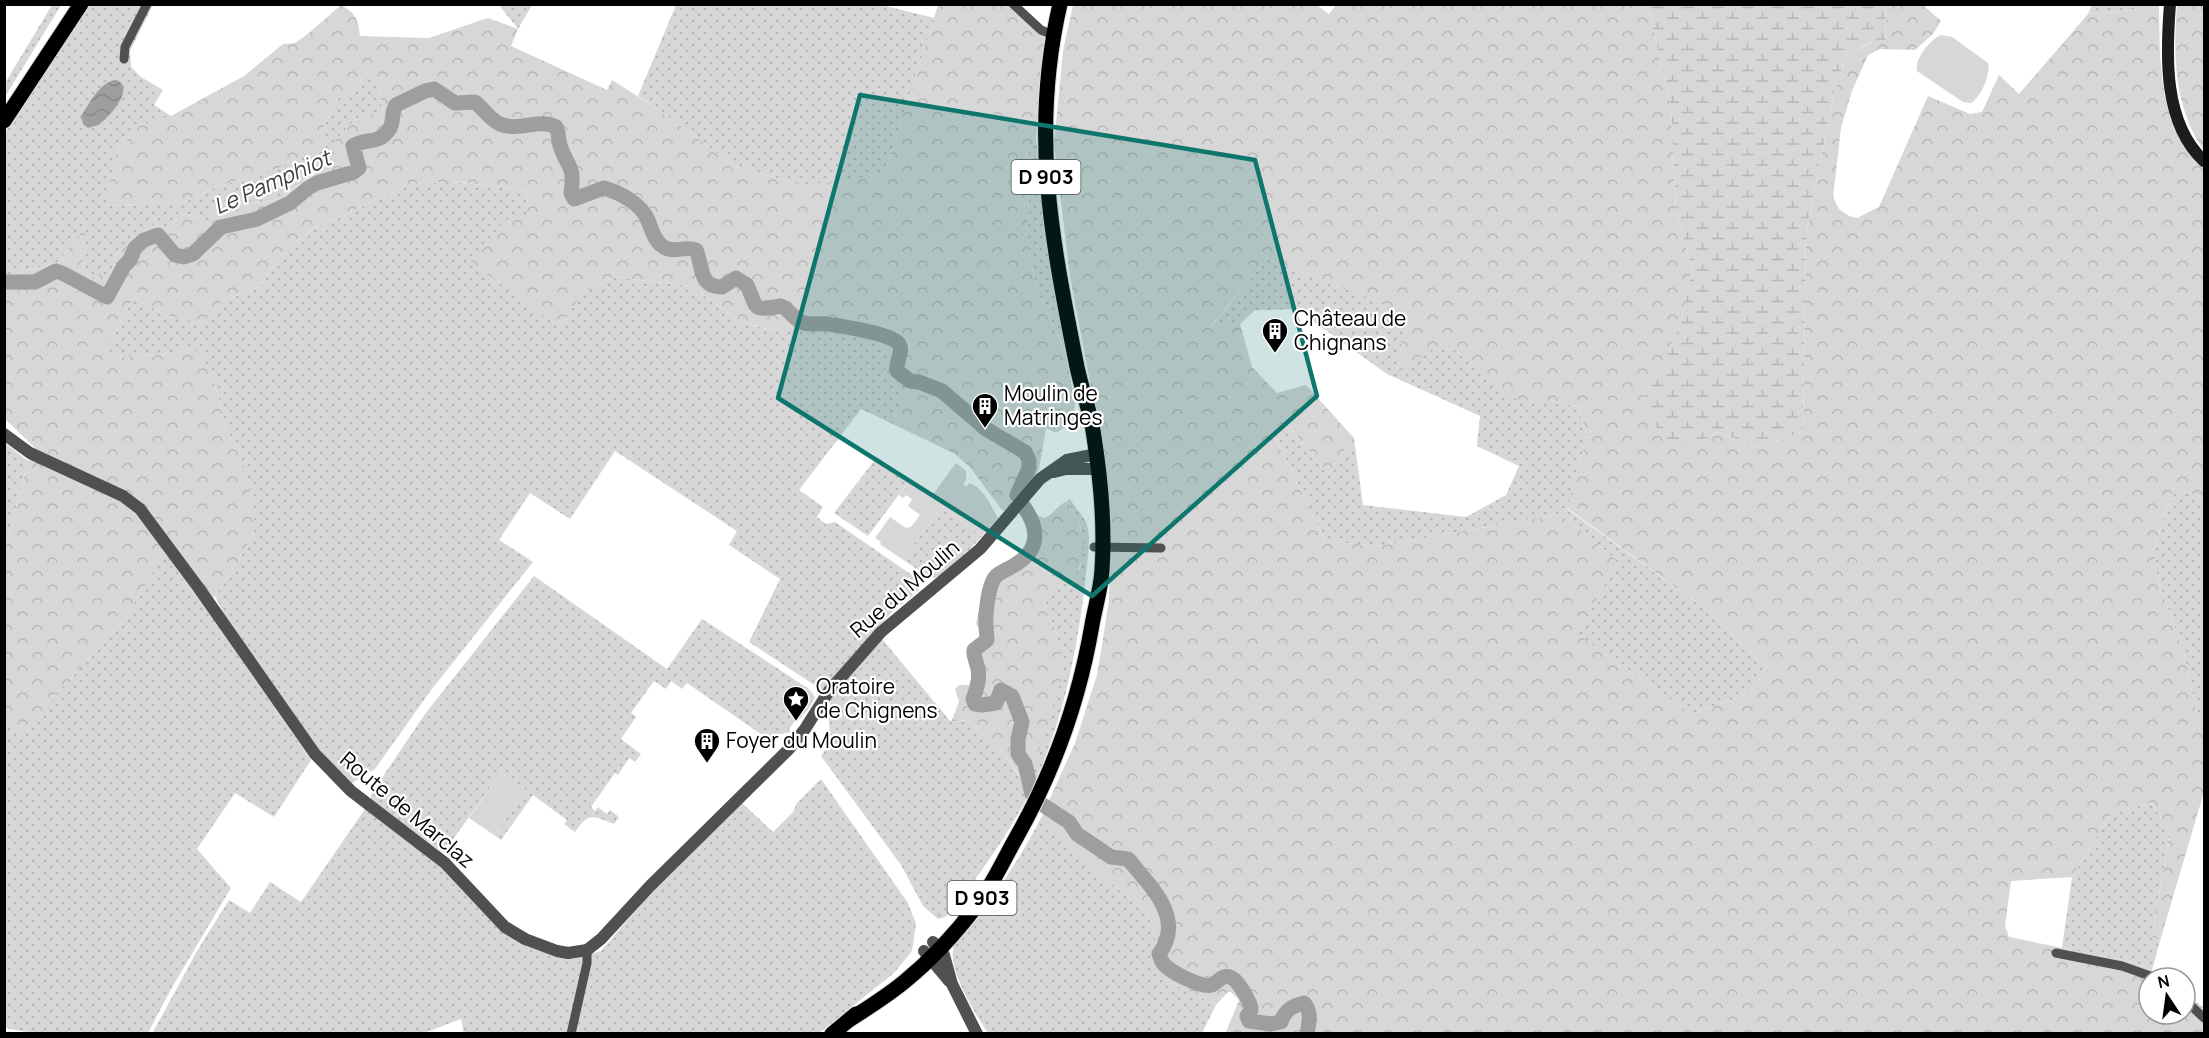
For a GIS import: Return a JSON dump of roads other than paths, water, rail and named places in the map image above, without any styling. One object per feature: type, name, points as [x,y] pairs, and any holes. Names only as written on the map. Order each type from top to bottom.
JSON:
[{"type":"main road","points":[[5,115],[69,4]]},
{"type":"main road","points":[[5,115],[81,4]]},
{"type":"main road","name":"D 903","points":[[832,1034],[932,950],[1014,842],[1043,788],[1063,739],[1084,670],[1101,581],[1091,415],[1079,374],[1055,255],[1047,188],[1045,122],[1053,35],[1060,4]]},
{"type":"main road","points":[[2170,4],[2168,63],[2173,101],[2186,138],[2205,161]]},
{"type":"street","points":[[124,59],[125,47],[147,4]]},
{"type":"street","points":[[1013,4],[1041,30],[1053,35]]},
{"type":"street","name":"Route de Marclaz","points":[[4,434],[30,453],[128,499],[152,522],[315,754],[340,782],[429,850],[499,921],[518,936],[557,951],[568,953],[586,950]]},
{"type":"street","name":"Rue du Moulin","points":[[586,950],[601,939],[650,885],[796,741],[829,691],[865,649],[901,614],[980,549],[1033,486],[1067,460],[1093,462]]},
{"type":"street","points":[[1098,547],[1161,548]]},
{"type":"street","points":[[571,1034],[587,963],[586,950]]},
{"type":"street","points":[[932,950],[977,1034]]},
{"type":"street","points":[[2056,953],[2122,966],[2137,971]]},
{"type":"water","points":[[115,80],[121,83],[123,89],[119,103],[103,122],[88,128],[83,124],[81,116],[100,89]]},
{"type":"waterway","name":"Le Pamphiot","points":[[4,282],[35,282],[56,271],[107,297],[135,248],[144,240],[158,235],[175,255],[184,257],[193,254],[221,227],[257,219],[290,203],[317,183],[354,172],[359,168],[353,146],[386,134],[392,123],[396,105],[434,89],[455,103],[475,102],[500,124],[514,127],[543,124],[556,127],[561,149],[571,170],[571,193],[574,199],[604,188],[630,200],[645,214],[661,245],[674,250],[696,250],[705,279],[714,286],[722,287],[736,278],[747,285],[755,304],[760,308],[781,306],[804,323],[854,329],[895,340],[901,351],[897,371],[910,381],[942,391],[986,429],[1025,452],[1029,460],[1029,468],[1017,495]]},
{"type":"waterway","name":"Le Pamphiot","points":[[1024,507],[1033,524],[1035,540],[1033,547],[1022,560],[993,580],[986,610],[987,640],[974,650],[979,676],[973,699],[975,704],[996,703],[1001,690],[1012,696],[1022,722],[1018,739],[1018,754],[1025,764],[1032,794]]},
{"type":"waterway","name":"Le Pamphiot","points":[[1043,805],[1069,822],[1077,834],[1111,857],[1128,859],[1155,891],[1167,915],[1169,928],[1166,941],[1159,954],[1166,966],[1186,978],[1208,986],[1221,978],[1229,977],[1234,980],[1250,1005],[1251,1011],[1247,1016],[1249,1021],[1271,1024],[1281,1022],[1290,1009],[1304,1003],[1309,1014],[1307,1034]]},
{"type":"place","name":"Château de Chignans","points":[[1275,354]]},
{"type":"place","name":"Moulin de Matringes","points":[[985,429]]},
{"type":"place","name":"Oratoire de Chignens","points":[[796,722]]},
{"type":"place","name":"Foyer du Moulin","points":[[707,764]]}]
